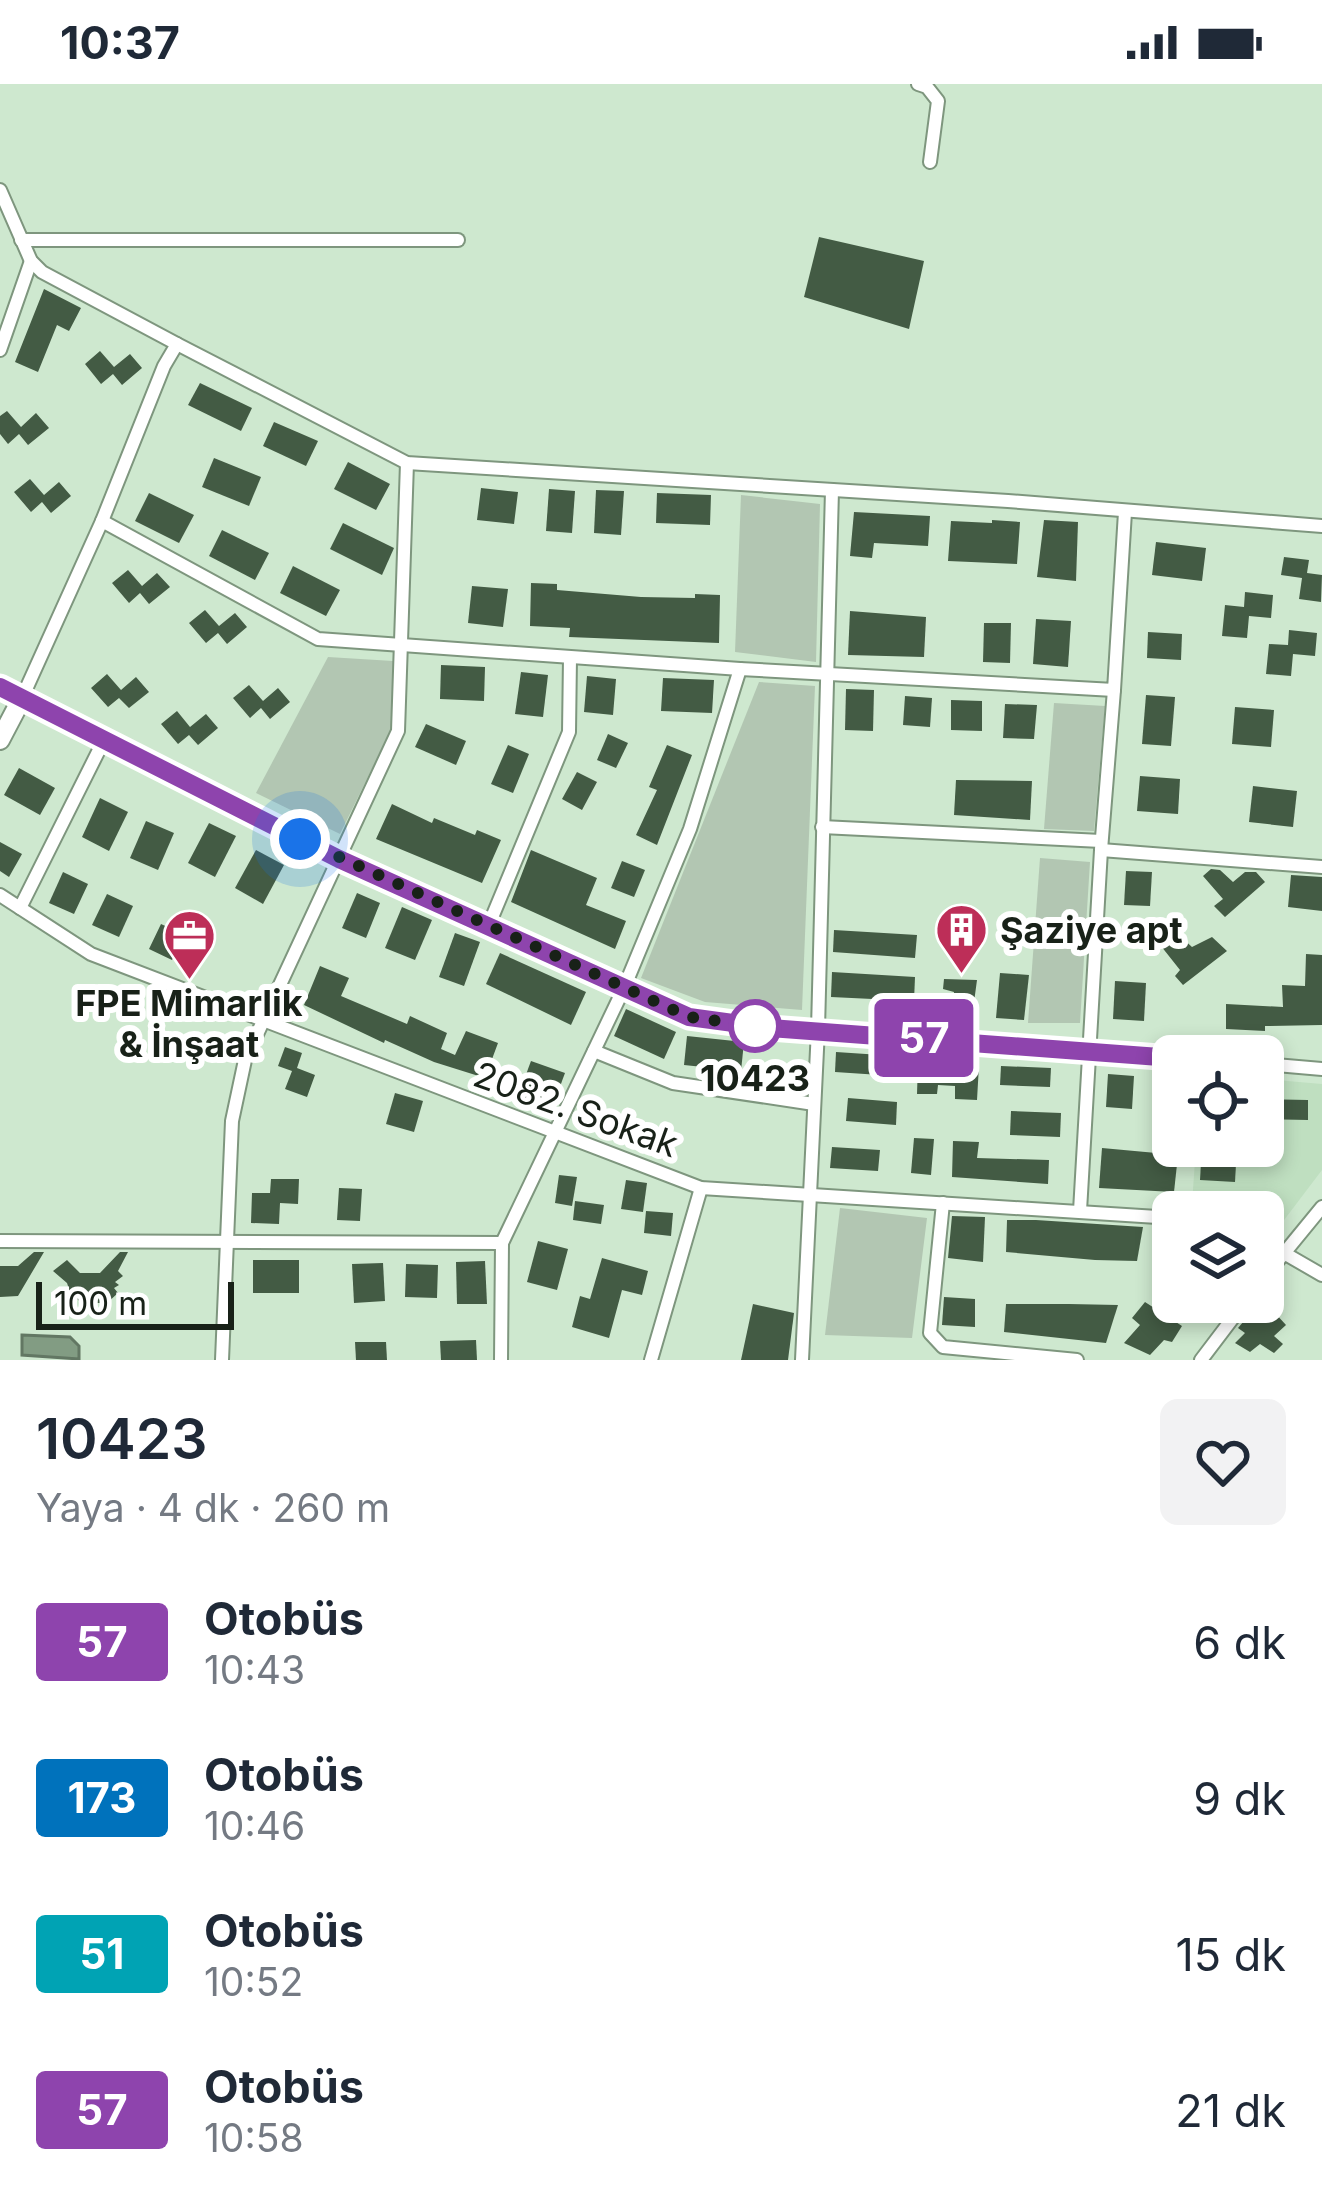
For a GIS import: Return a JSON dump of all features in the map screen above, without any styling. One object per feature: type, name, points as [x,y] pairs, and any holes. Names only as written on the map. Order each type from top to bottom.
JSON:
[{"type":"street","points":[[918,84],[938,101],[930,161]]},
{"type":"street","points":[[0,190],[31,261],[68,288],[407,463],[1322,526]]},
{"type":"street","points":[[21,240],[458,240]]},
{"type":"street","points":[[0,350],[31,261]]},
{"type":"street","points":[[0,740],[102,521],[177,344]]},
{"type":"street","points":[[222,1360],[232,1121],[245,1060],[398,731],[407,463]]},
{"type":"street","points":[[802,1360],[818,1029],[832,490]]},
{"type":"street","points":[[1080,1211],[1125,512]]},
{"type":"street","points":[[102,521],[318,639],[1114,690]]},
{"type":"street","points":[[488,927],[569,732],[570,658]]},
{"type":"street","points":[[501,1360],[502,1243],[624,988],[690,829],[740,669]]},
{"type":"street","points":[[0,687],[339,859],[689,1017],[770,1028],[1152,1056]]},
{"type":"street","points":[[20,908],[104,740]]},
{"type":"street","points":[[822,827],[1322,867]]},
{"type":"street","name":"2082. Sokak","points":[[0,895],[91,954],[701,1188],[1152,1216]]},
{"type":"street","points":[[594,1052],[673,1083],[814,1104]]},
{"type":"street","points":[[1284,1066],[1322,1069]]},
{"type":"street","points":[[651,1360],[701,1188]]},
{"type":"street","points":[[943,1204],[930,1333],[943,1347],[1077,1360]]},
{"type":"street","points":[[1284,1252],[1322,1207]]},
{"type":"street","points":[[0,1241],[502,1243]]},
{"type":"street","points":[[1284,1253],[1322,1275]]},
{"type":"street","points":[[1201,1360],[1229,1323]]},
{"type":"shaded area","points":[[741,495],[820,504],[816,662],[735,652]]},
{"type":"shaded area","points":[[328,657],[393,661],[391,730],[340,834],[256,793]]},
{"type":"shaded area","points":[[759,682],[815,686],[802,1010],[705,1002],[641,978]]},
{"type":"shaded area","points":[[1054,703],[1105,706],[1094,831],[1044,829]]},
{"type":"shaded area","points":[[1040,858],[1090,862],[1080,1023],[1028,1023]]},
{"type":"shaded area","points":[[1284,1081],[1322,1084],[1322,1170],[1284,1220],[1284,1191],[1193,1191],[1195,1167],[1284,1167]]},
{"type":"shaded area","points":[[840,1208],[927,1218],[912,1338],[825,1335]]},
{"type":"shaded area","points":[[22,1335],[70,1337],[79,1346],[79,1359],[22,1355]]},
{"type":"building","points":[[819,237],[924,261],[909,329],[804,297]]},
{"type":"building","points":[[44,289],[81,308],[69,331],[57,325],[38,372],[15,362]]},
{"type":"building","points":[[100,351],[114,367],[130,354],[142,368],[122,385],[113,374],[101,384],[85,364]]},
{"type":"building","points":[[200,383],[252,408],[241,431],[188,405]]},
{"type":"building","points":[[7,411],[21,427],[36,413],[49,428],[28,445],[19,434],[8,444],[0,434],[0,416]]},
{"type":"building","points":[[274,422],[318,441],[306,466],[263,446]]},
{"type":"building","points":[[214,458],[261,477],[249,506],[202,487]]},
{"type":"building","points":[[348,462],[390,484],[376,510],[334,489]]},
{"type":"building","points":[[30,479],[44,495],[59,482],[71,496],[51,513],[42,502],[31,512],[14,492]]},
{"type":"building","points":[[481,488],[518,492],[514,524],[477,520]]},
{"type":"building","points":[[549,489],[575,491],[572,533],[546,531]]},
{"type":"building","points":[[596,490],[624,491],[621,535],[594,533]]},
{"type":"building","points":[[149,493],[194,515],[179,543],[135,521]]},
{"type":"building","points":[[657,493],[711,495],[710,525],[656,523]]},
{"type":"building","points":[[854,512],[930,516],[928,546],[874,543],[872,558],[850,556]]},
{"type":"building","points":[[1044,520],[1078,522],[1076,581],[1037,577]]},
{"type":"building","points":[[951,521],[1020,522],[1017,564],[948,561]]},
{"type":"building","points":[[343,523],[394,548],[382,575],[330,549]]},
{"type":"building","points":[[222,530],[269,553],[255,580],[209,556]]},
{"type":"building","points":[[1156,542],[1206,548],[1202,581],[1152,575]]},
{"type":"building","points":[[1284,557],[1309,560],[1307,573],[1322,575],[1321,602],[1299,599],[1302,578],[1281,575]]},
{"type":"building","points":[[293,566],[340,590],[326,616],[280,593]]},
{"type":"building","points":[[128,570],[142,586],[157,573],[170,587],[149,604],[140,593],[129,603],[112,583]]},
{"type":"building","points":[[531,583],[557,584],[557,590],[641,597],[720,595],[719,643],[569,637],[570,628],[530,626]]},
{"type":"building","points":[[472,586],[508,589],[503,627],[468,623]]},
{"type":"building","points":[[1245,592],[1273,595],[1271,618],[1249,616],[1247,638],[1222,636],[1225,605],[1244,607]]},
{"type":"building","points":[[205,610],[219,626],[235,613],[247,627],[227,644],[218,633],[206,643],[189,623]]},
{"type":"building","points":[[850,611],[926,617],[924,657],[848,655]]},
{"type":"building","points":[[1036,619],[1071,621],[1068,667],[1033,664]]},
{"type":"building","points":[[984,623],[1011,623],[1010,663],[983,662]]},
{"type":"building","points":[[1289,630],[1317,633],[1315,656],[1293,654],[1291,676],[1266,674],[1269,644],[1288,645]]},
{"type":"building","points":[[1148,632],[1182,634],[1181,660],[1147,658]]},
{"type":"building","points":[[441,665],[485,667],[484,701],[440,699]]},
{"type":"building","points":[[521,672],[548,675],[543,717],[515,714]]},
{"type":"building","points":[[107,674],[121,690],[136,677],[149,692],[129,708],[119,698],[108,707],[91,688]]},
{"type":"building","points":[[587,676],[616,679],[613,715],[584,712]]},
{"type":"building","points":[[663,678],[714,680],[712,713],[661,711]]},
{"type":"building","points":[[249,685],[263,701],[278,688],[290,702],[270,719],[261,708],[250,718],[233,698]]},
{"type":"building","points":[[846,689],[874,690],[873,731],[845,730]]},
{"type":"building","points":[[1146,695],[1175,697],[1171,746],[1142,744]]},
{"type":"building","points":[[905,696],[932,698],[930,727],[903,725]]},
{"type":"building","points":[[951,700],[982,701],[982,731],[951,730]]},
{"type":"building","points":[[1005,704],[1037,705],[1034,739],[1003,738]]},
{"type":"building","points":[[1235,707],[1274,710],[1271,747],[1232,744]]},
{"type":"building","points":[[177,711],[190,727],[206,714],[218,728],[198,745],[189,735],[178,744],[161,724]]},
{"type":"building","points":[[426,724],[466,741],[456,765],[415,747]]},
{"type":"building","points":[[608,734],[628,743],[616,768],[597,760]]},
{"type":"building","points":[[508,745],[529,754],[513,793],[491,784]]},
{"type":"building","points":[[667,745],[692,755],[657,845],[636,835],[657,790],[649,787]]},
{"type":"building","points":[[19,768],[55,788],[40,815],[4,795]]},
{"type":"building","points":[[577,772],[597,782],[582,810],[562,799]]},
{"type":"building","points":[[1140,776],[1180,779],[1178,814],[1137,811]]},
{"type":"building","points":[[956,780],[1032,781],[1030,820],[954,815]]},
{"type":"building","points":[[1253,786],[1297,791],[1293,827],[1249,822]]},
{"type":"building","points":[[100,798],[128,812],[109,851],[82,837]]},
{"type":"building","points":[[392,804],[432,823],[434,818],[501,840],[482,883],[376,839]]},
{"type":"building","points":[[146,821],[174,833],[158,870],[130,858]]},
{"type":"building","points":[[209,823],[236,836],[215,877],[188,863]]},
{"type":"building","points":[[0,842],[22,854],[9,877],[0,871]]},
{"type":"building","points":[[256,850],[284,865],[263,904],[235,888]]},
{"type":"building","points":[[531,850],[597,878],[586,905],[626,921],[615,949],[511,902]]},
{"type":"building","points":[[622,861],[645,870],[634,897],[611,888]]},
{"type":"building","points":[[1211,869],[1220,870],[1233,882],[1245,872],[1256,872],[1265,882],[1225,917],[1214,906],[1223,899],[1203,876]]},
{"type":"building","points":[[1126,871],[1152,872],[1150,906],[1124,905]]},
{"type":"building","points":[[63,872],[88,884],[74,914],[49,903]]},
{"type":"building","points":[[1291,875],[1322,877],[1322,911],[1288,907]]},
{"type":"building","points":[[357,893],[380,903],[366,938],[342,928]]},
{"type":"building","points":[[107,894],[133,906],[119,937],[92,925]]},
{"type":"building","points":[[402,907],[432,920],[415,960],[385,948]]},
{"type":"building","points":[[181,916],[205,928],[196,948],[181,941],[172,960],[149,949],[161,924],[174,930]]},
{"type":"building","points":[[834,930],[917,935],[915,958],[833,952]]},
{"type":"building","points":[[455,933],[480,942],[464,986],[439,977]]},
{"type":"building","points":[[1179,935],[1192,947],[1212,937],[1227,951],[1183,985],[1175,976],[1180,970],[1161,946]]},
{"type":"building","points":[[500,953],[586,992],[571,1025],[486,984]]},
{"type":"building","points":[[1306,954],[1322,955],[1322,1025],[1265,1026],[1265,1031],[1226,1029],[1226,1004],[1283,1007],[1282,985],[1305,986]]},
{"type":"building","points":[[320,966],[349,978],[341,996],[407,1024],[410,1016],[447,1033],[441,1049],[455,1055],[466,1031],[498,1043],[485,1078],[384,1043],[304,1005]]},
{"type":"building","points":[[832,972],[915,977],[914,1001],[831,997]]},
{"type":"building","points":[[1000,973],[1029,975],[1024,1020],[996,1018]]},
{"type":"building","points":[[944,979],[977,980],[972,1017],[952,1016],[954,992],[943,989]]},
{"type":"building","points":[[1115,981],[1146,983],[1144,1021],[1113,1019]]},
{"type":"building","points":[[626,1009],[676,1032],[664,1059],[614,1036]]},
{"type":"building","points":[[687,1036],[744,1042],[741,1071],[684,1065]]},
{"type":"building","points":[[285,1047],[302,1053],[297,1068],[315,1075],[307,1097],[285,1089],[292,1071],[278,1066]]},
{"type":"building","points":[[836,1052],[881,1055],[880,1075],[835,1072]]},
{"type":"building","points":[[531,1061],[565,1073],[552,1108],[518,1096]]},
{"type":"building","points":[[918,1062],[979,1065],[977,1100],[955,1099],[955,1086],[938,1085],[937,1094],[917,1094]]},
{"type":"building","points":[[1001,1066],[1051,1068],[1050,1087],[1000,1085]]},
{"type":"building","points":[[1108,1074],[1134,1076],[1132,1109],[1106,1107]]},
{"type":"building","points":[[395,1093],[423,1101],[414,1132],[386,1124]]},
{"type":"building","points":[[848,1098],[897,1102],[896,1125],[846,1121]]},
{"type":"building","points":[[1284,1099],[1308,1100],[1308,1120],[1284,1119]]},
{"type":"building","points":[[1011,1111],[1061,1113],[1060,1137],[1010,1135]]},
{"type":"building","points":[[914,1138],[934,1139],[931,1175],[911,1173]]},
{"type":"building","points":[[953,1141],[979,1142],[977,1158],[1049,1160],[1048,1184],[952,1177]]},
{"type":"building","points":[[832,1147],[880,1150],[878,1171],[830,1168]]},
{"type":"building","points":[[1102,1148],[1152,1153],[1152,1167],[1177,1167],[1174,1191],[1099,1188]]},
{"type":"building","points":[[1201,1167],[1236,1167],[1235,1182],[1200,1180]]},
{"type":"building","points":[[559,1175],[577,1177],[572,1206],[555,1203]]},
{"type":"building","points":[[271,1179],[299,1179],[298,1204],[280,1203],[279,1224],[251,1223],[252,1193],[270,1193]]},
{"type":"building","points":[[626,1180],[647,1183],[643,1212],[621,1209]]},
{"type":"building","points":[[339,1188],[362,1189],[360,1221],[337,1220]]},
{"type":"building","points":[[575,1201],[604,1205],[601,1224],[573,1220]]},
{"type":"building","points":[[646,1211],[673,1213],[671,1236],[644,1233]]},
{"type":"building","points":[[952,1216],[985,1217],[983,1262],[948,1258]]},
{"type":"building","points":[[1007,1220],[1143,1227],[1137,1261],[1006,1252]]},
{"type":"building","points":[[538,1241],[568,1249],[557,1290],[527,1282]]},
{"type":"building","points":[[34,1252],[44,1252],[18,1296],[0,1297],[0,1266],[18,1266]]},
{"type":"building","points":[[120,1252],[128,1252],[118,1271],[123,1276],[115,1282],[118,1293],[107,1303],[75,1302],[65,1293],[67,1283],[53,1271],[67,1260],[80,1273],[100,1273]]},
{"type":"building","points":[[602,1258],[648,1271],[642,1295],[622,1290],[609,1338],[572,1327],[580,1296],[590,1299]]},
{"type":"building","points":[[253,1260],[299,1260],[299,1293],[253,1293]]},
{"type":"building","points":[[485,1261],[487,1304],[457,1304],[456,1262]]},
{"type":"building","points":[[383,1263],[385,1301],[354,1303],[352,1264]]},
{"type":"building","points":[[406,1264],[438,1265],[437,1298],[405,1297]]},
{"type":"building","points":[[944,1297],[975,1299],[975,1327],[942,1325]]},
{"type":"building","points":[[1145,1302],[1152,1307],[1152,1323],[1182,1326],[1172,1342],[1164,1340],[1150,1355],[1124,1343],[1140,1325],[1132,1318]]},
{"type":"building","points":[[753,1304],[794,1313],[788,1360],[741,1360]]},
{"type":"building","points":[[1006,1304],[1118,1305],[1106,1343],[1004,1332]]},
{"type":"building","points":[[1242,1323],[1286,1325],[1274,1336],[1283,1344],[1274,1353],[1260,1344],[1250,1352],[1235,1343],[1245,1333],[1238,1328]]},
{"type":"building","points":[[476,1340],[477,1360],[441,1360],[440,1341]]},
{"type":"building","points":[[355,1342],[386,1342],[387,1360],[356,1360]]},
{"type":"bus line","name":"57","points":[[0,687],[339,859],[689,1017],[770,1028],[1152,1056]]},
{"type":"place","name":"Şaziye apt","points":[[961,976]]},
{"type":"place","name":"FPE Mimarlik & İnşaat","points":[[189,981]]},
{"type":"place","name":"10423","points":[[755,1026]]},
{"type":"route","points":[[300,839],[689,1017],[770,1028],[755,1026]]}]
